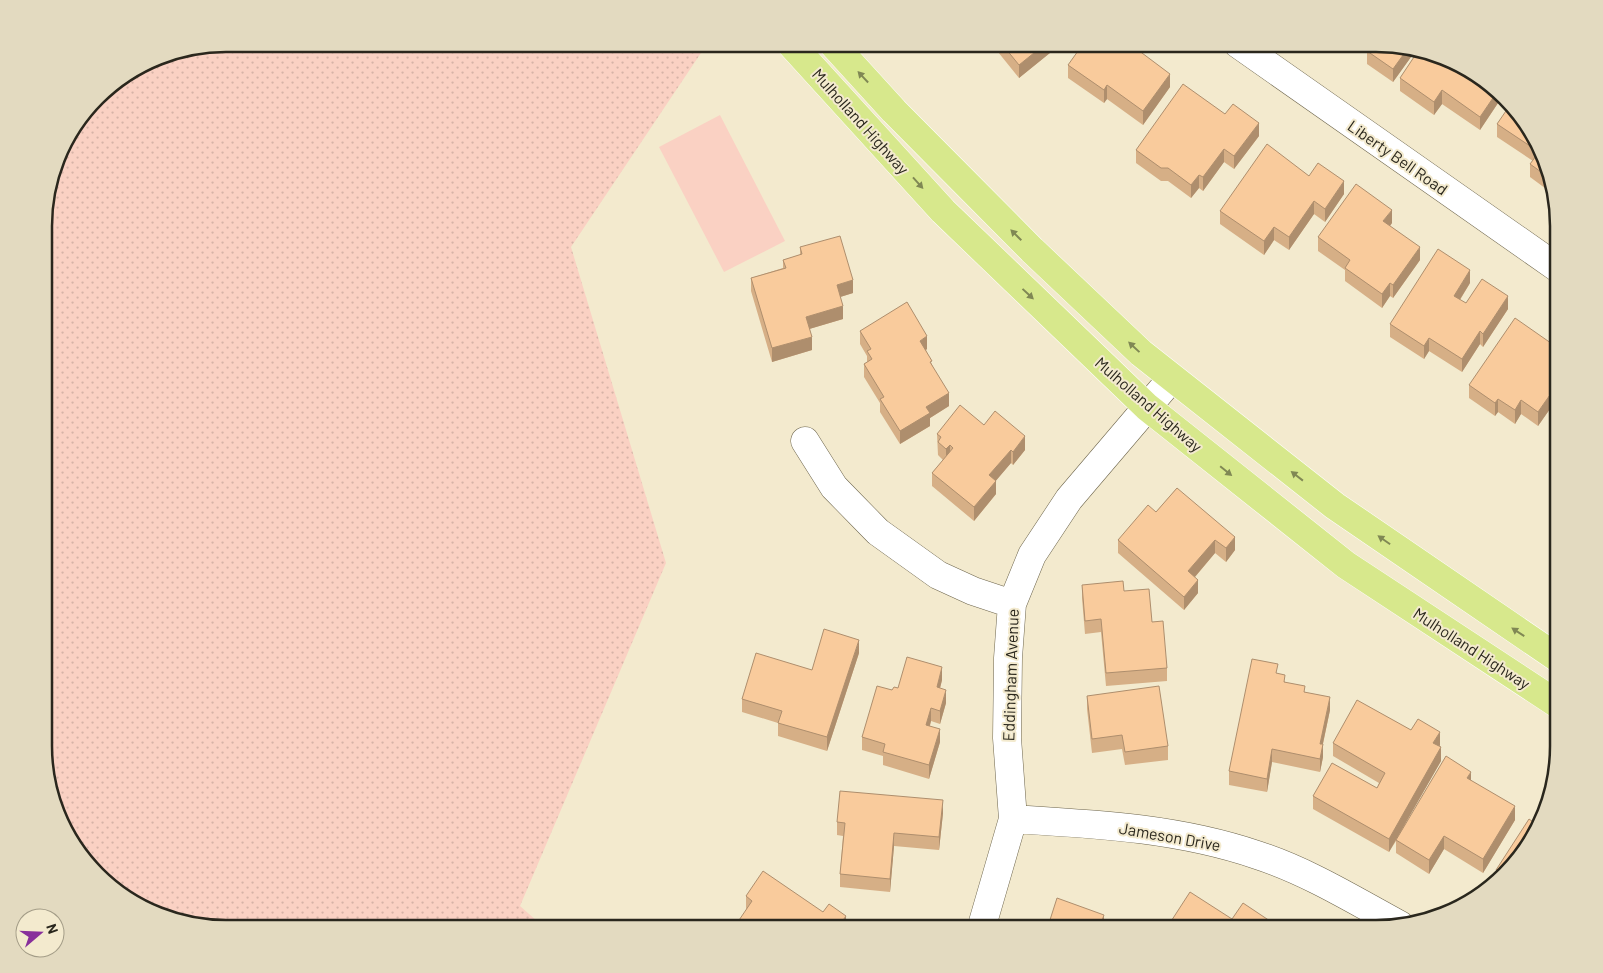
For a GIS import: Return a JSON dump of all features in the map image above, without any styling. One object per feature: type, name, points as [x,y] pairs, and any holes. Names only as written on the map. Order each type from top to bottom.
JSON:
[{"type":"main road","name":"Mulholland Highway","points":[[798,52],[943,211],[1148,407],[1346,565],[1550,699]]},
{"type":"main road","name":"Mulholland Highway","points":[[840,52],[894,110],[1032,250],[1140,353],[1335,506],[1550,653]]},
{"type":"street","name":"Liberty Bell Road","points":[[1249,52],[1550,263]]},
{"type":"street","name":"Eddingham Avenue","points":[[984,920],[1013,819],[1007,738],[1008,658],[1012,604],[1032,555],[1069,499],[1172,378]]},
{"type":"street","points":[[805,441],[834,487],[878,532],[938,575],[973,591],[1012,604]]},
{"type":"street","name":"Jameson Drive","points":[[1013,819],[1100,824],[1198,838],[1258,855],[1329,886],[1391,920]]},
{"type":"shaded area","points":[[226,52],[702,52],[571,247],[666,563],[520,906],[536,920],[226,920],[203,919],[181,915],[139,897],[120,885],[88,853],[70,824],[58,792],[52,747],[52,226],[54,203],[58,181],[70,149],[88,120],[112,96],[149,70],[181,58]]},
{"type":"shaded area","points":[[720,115],[785,241],[724,272],[659,147]]},
{"type":"building","points":[[1008,52],[1035,52],[1019,65]]},
{"type":"building","points":[[1077,52],[1141,52],[1170,74],[1143,111],[1107,85],[1104,90],[1068,65]]},
{"type":"building","points":[[1368,52],[1403,55],[1393,69]]},
{"type":"building","points":[[1414,57],[1422,58],[1464,76],[1493,97],[1480,117],[1442,90],[1434,102],[1400,78]]},
{"type":"building","points":[[1183,84],[1225,114],[1233,104],[1259,123],[1234,156],[1224,149],[1203,177],[1199,175],[1191,185],[1168,168],[1161,168],[1136,150]]},
{"type":"building","points":[[1506,110],[1515,120],[1530,146],[1497,124]]},
{"type":"building","points":[[1267,144],[1309,176],[1318,163],[1344,181],[1325,209],[1314,201],[1289,237],[1274,227],[1264,241],[1220,211]]},
{"type":"building","points":[[1535,157],[1542,172],[1530,164]]},
{"type":"building","points":[[1356,184],[1392,210],[1383,221],[1420,247],[1393,285],[1390,283],[1382,294],[1345,268],[1350,260],[1318,237]]},
{"type":"building","points":[[840,236],[853,280],[837,285],[843,306],[806,317],[812,337],[772,348],[751,278],[786,268],[783,260],[802,254],[800,247]]},
{"type":"building","points":[[1438,249],[1470,270],[1454,296],[1466,303],[1482,279],[1508,296],[1483,334],[1480,331],[1462,359],[1429,338],[1424,346],[1390,324]]},
{"type":"building","points":[[907,302],[927,336],[920,341],[949,393],[926,407],[930,413],[900,431],[880,399],[884,397],[864,364],[872,359],[867,351],[871,349],[860,331]]},
{"type":"building","points":[[1515,318],[1550,342],[1550,395],[1538,412],[1521,400],[1515,410],[1498,399],[1495,403],[1469,385]]},
{"type":"building","points":[[960,405],[984,425],[995,411],[1025,436],[1013,452],[1011,450],[989,475],[996,481],[974,507],[932,473],[953,448],[950,445],[946,449],[938,442],[941,437],[937,434]]},
{"type":"building","points":[[1177,488],[1235,537],[1226,548],[1215,540],[1188,571],[1198,580],[1184,597],[1118,540],[1148,505],[1156,512]]},
{"type":"building","points":[[1123,581],[1124,591],[1149,589],[1152,622],[1163,621],[1167,668],[1106,673],[1101,619],[1085,621],[1082,585]]},
{"type":"building","points":[[824,629],[859,640],[827,737],[778,723],[782,711],[742,699],[756,653],[812,670]]},
{"type":"building","points":[[907,657],[942,667],[937,687],[946,690],[940,711],[931,708],[926,725],[940,729],[929,765],[883,752],[885,744],[862,737],[877,686],[892,690],[894,687],[898,688]]},
{"type":"building","points":[[1252,659],[1278,664],[1276,673],[1285,675],[1284,682],[1305,686],[1304,692],[1330,697],[1320,744],[1323,744],[1320,759],[1272,749],[1267,779],[1229,771]]},
{"type":"building","points":[[1159,686],[1168,746],[1125,752],[1122,735],[1092,739],[1087,696]]},
{"type":"building","points":[[1357,700],[1411,730],[1418,719],[1440,732],[1433,743],[1441,747],[1389,839],[1313,796],[1332,763],[1377,788],[1385,773],[1333,743]]},
{"type":"building","points":[[1446,756],[1471,772],[1467,778],[1515,806],[1483,859],[1444,836],[1429,860],[1396,840]]},
{"type":"building","points":[[840,791],[943,800],[939,837],[894,833],[890,879],[840,874],[845,823],[837,822]]},
{"type":"building","points":[[1529,819],[1533,822],[1515,853],[1500,870],[1498,872],[1496,870]]},
{"type":"building","points":[[763,871],[823,912],[829,904],[846,916],[843,920],[739,920],[752,901],[746,896]]},
{"type":"building","points":[[1190,892],[1232,919],[1243,903],[1268,920],[1172,920]]},
{"type":"building","points":[[1057,898],[1104,915],[1102,920],[1050,920]]}]
